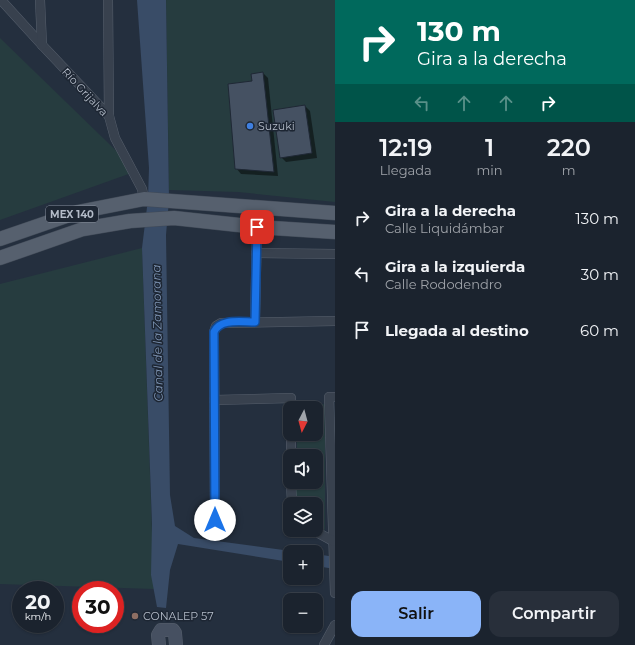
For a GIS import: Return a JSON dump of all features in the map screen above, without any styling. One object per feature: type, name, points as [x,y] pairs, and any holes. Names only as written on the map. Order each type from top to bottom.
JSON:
[{"type":"main road","name":"MEX 140","points":[[0,240],[78,212],[145,199],[335,213]]},
{"type":"main road","name":"MEX 140","points":[[0,258],[83,229],[130,221],[174,218],[257,227],[335,232]]},
{"type":"street","name":"Río Grijalva","points":[[1,0],[109,116],[115,138],[142,189],[145,199]]},
{"type":"street","points":[[40,0],[42,45]]},
{"type":"street","points":[[108,0],[109,116]]},
{"type":"street","points":[[255,322],[257,227]]},
{"type":"street","points":[[256,253],[335,254]]},
{"type":"street","points":[[215,520],[214,332],[216,326],[221,323],[335,321]]},
{"type":"street","points":[[332,397],[333,541],[335,592]]},
{"type":"street","points":[[214,400],[290,398],[290,401]]},
{"type":"street","points":[[323,536],[333,541]]},
{"type":"street","points":[[324,645],[335,625]]},
{"type":"street","points":[[159,645],[158,635],[161,630],[172,630],[175,632],[176,645]]},
{"type":"green space","points":[[166,0],[335,0],[335,202],[238,192],[169,190]]},
{"type":"green space","points":[[0,38],[137,171],[0,220]]},
{"type":"green space","points":[[142,248],[154,589],[124,588],[124,581],[72,581],[72,586],[64,586],[64,581],[12,581],[12,584],[0,584],[0,284]]},
{"type":"green space","points":[[323,404],[325,404],[325,530],[323,529],[323,497],[296,497],[296,489],[323,489],[323,449],[297,449],[297,441],[323,441]]},
{"type":"water","name":"Canal de la Zamorana","points":[[137,0],[166,0],[169,200],[166,235],[170,495],[175,526],[194,538],[283,550],[283,561],[178,544],[170,570],[166,608],[157,607],[151,575],[152,524],[142,248],[148,199],[149,168]]},
{"type":"water","points":[[323,555],[335,557],[335,569],[323,567]]},
{"type":"building","name":"Suzuki","points":[[263,72],[274,172],[235,169],[228,84],[252,81],[251,74]]},
{"type":"building","points":[[305,105],[312,153],[280,158],[273,110]]},
{"type":"place","name":"Suzuki","points":[[250,126]]},
{"type":"place","name":"CONALEP 57","points":[[135,616]]},
{"type":"route","points":[[215,520],[214,332],[216,326],[221,323],[255,322],[257,227]]}]
